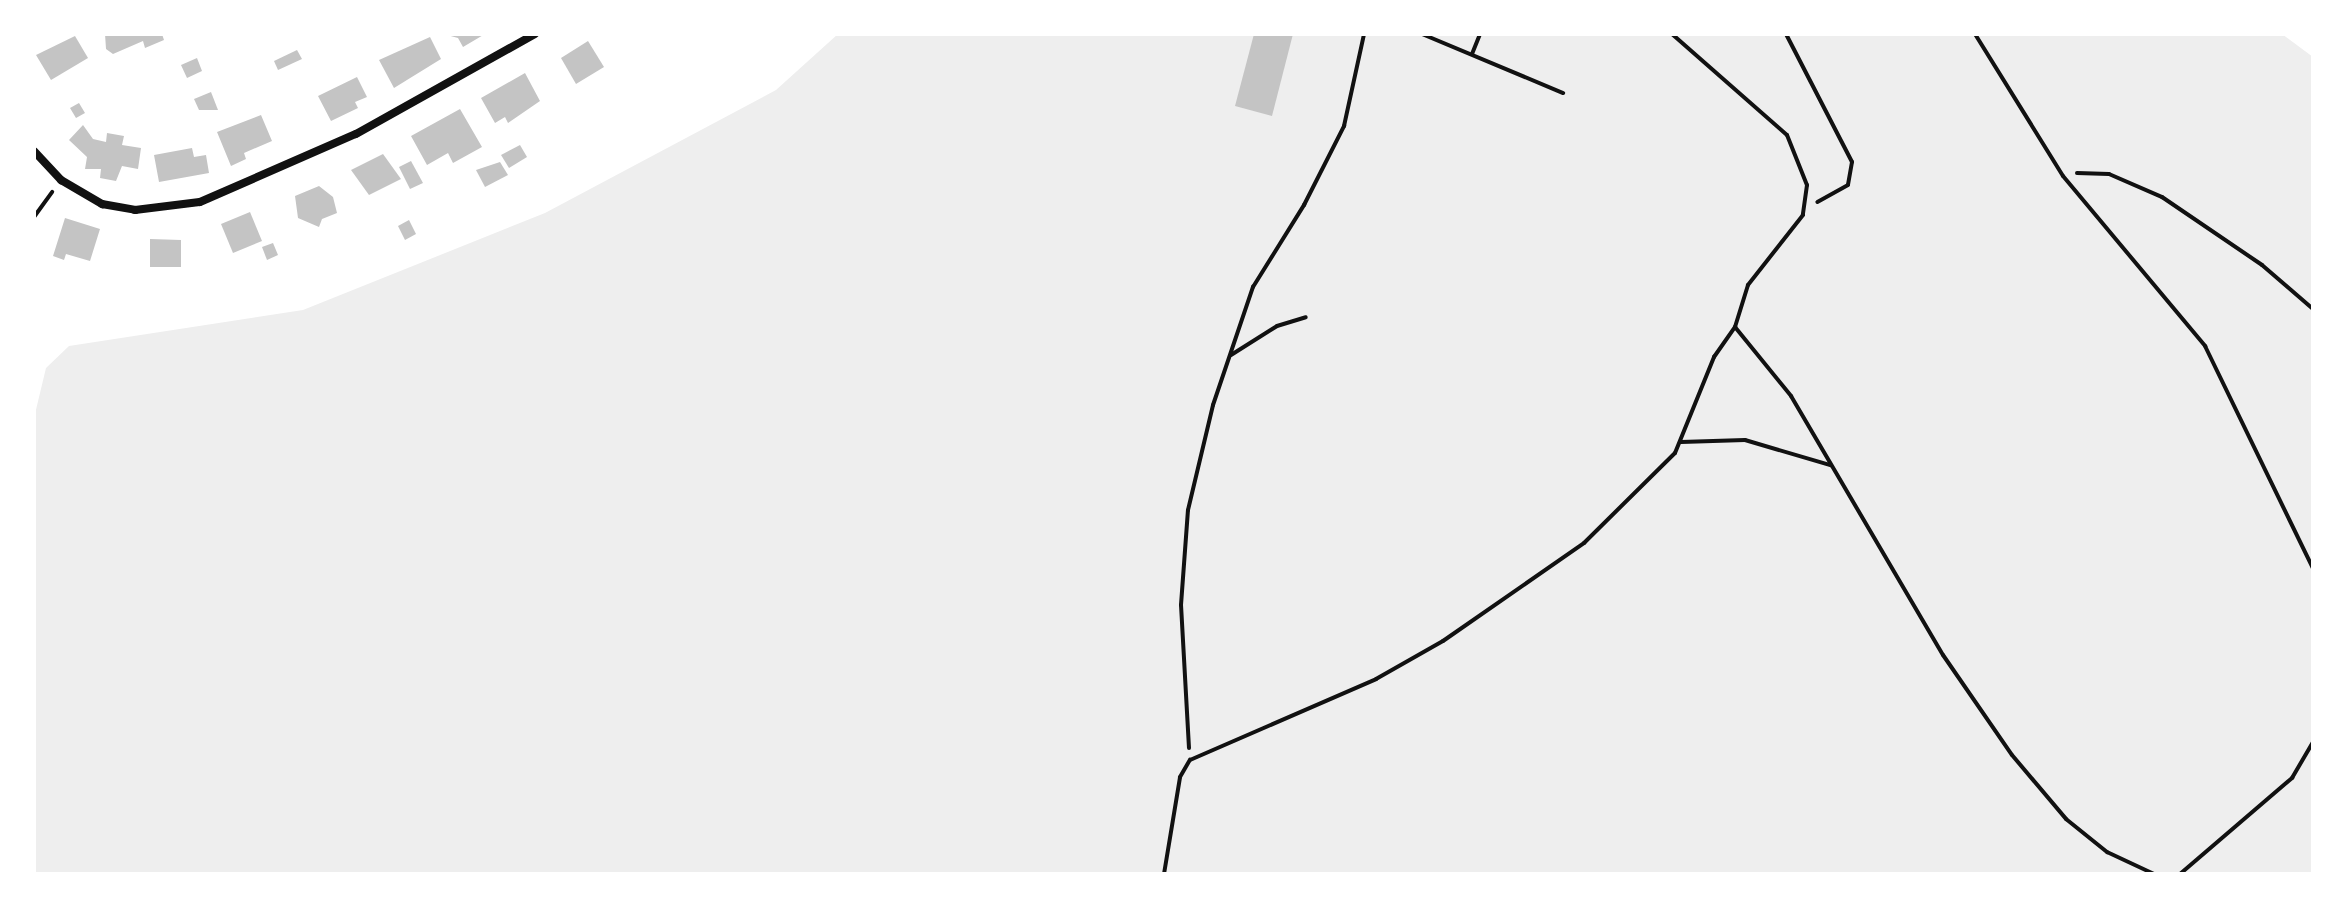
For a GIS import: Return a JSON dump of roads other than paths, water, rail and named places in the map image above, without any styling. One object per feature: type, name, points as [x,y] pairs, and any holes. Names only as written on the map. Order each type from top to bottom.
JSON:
[{"type":"street","points":[[34,151],[61,180],[102,204],[135,210],[200,202],[356,134],[535,34]]},
{"type":"lane","points":[[1164,874],[1180,777],[1190,760],[1376,679],[1443,641],[1584,543],[1664,466],[1681,442],[1714,357],[1735,327],[1748,285],[1796,227],[1807,202],[1805,171],[1787,135],[1672,34]]},
{"type":"lane","points":[[1975,34],[2063,176],[2205,346],[2313,568]]},
{"type":"lane","points":[[1735,327],[1791,396],[1943,655],[2012,755],[2066,819],[2107,852],[2154,874]]},
{"type":"lane","points":[[1681,442],[1745,440],[1832,466]]},
{"type":"lane","points":[[2180,874],[2292,778],[2313,742]]}]
